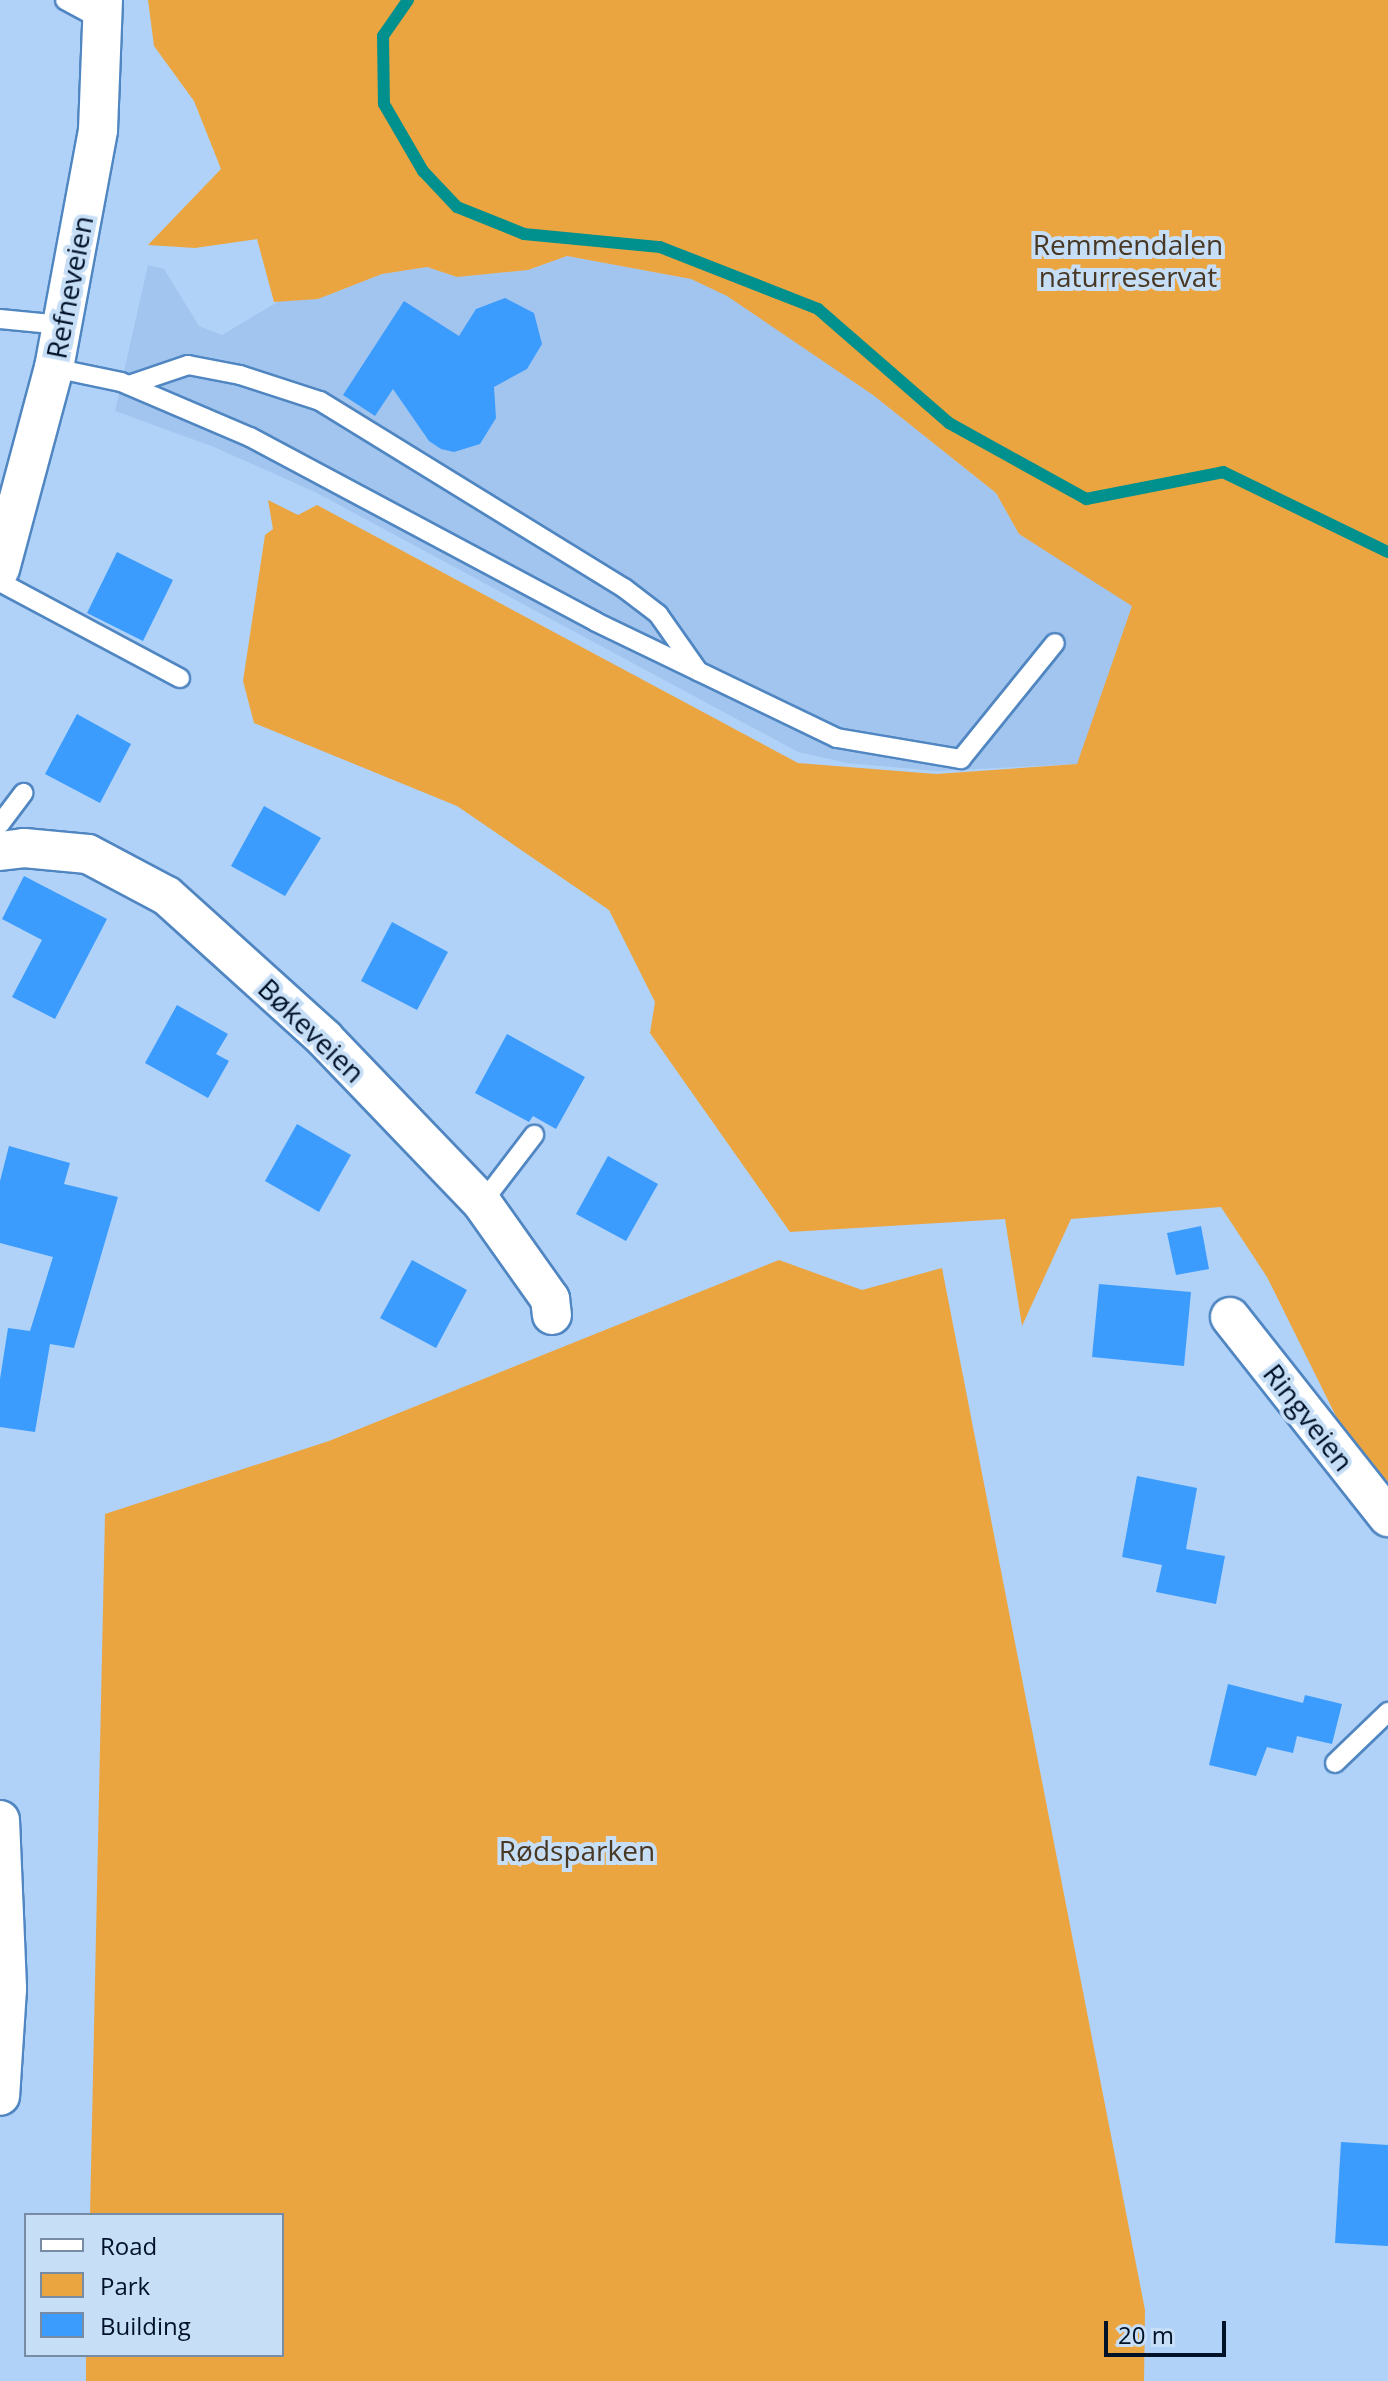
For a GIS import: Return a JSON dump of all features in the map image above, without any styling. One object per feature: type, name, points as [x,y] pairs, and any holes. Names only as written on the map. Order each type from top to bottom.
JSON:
[{"type":"street","name":"Refneveien","points":[[0,569],[10,488],[54,368],[98,130],[103,10]]},
{"type":"street","name":"Bøkeveien","points":[[0,851],[24,848],[88,854],[167,896],[324,1038],[482,1203],[550,1299],[552,1315]]},
{"type":"street","name":"Ringveien","points":[[1230,1317],[1388,1517]]},
{"type":"street","points":[[0,1820],[7,1989],[0,2096]]},
{"type":"lane","points":[[65,0],[103,10]]},
{"type":"lane","points":[[0,319],[62,325]]},
{"type":"lane","points":[[129,385],[188,365],[240,375],[320,401],[624,588],[658,614],[699,673]]},
{"type":"lane","points":[[54,368],[129,385],[250,437],[699,673],[837,738],[961,759],[1055,643]]},
{"type":"lane","points":[[0,582],[180,678]]},
{"type":"lane","points":[[0,824],[23,793]]},
{"type":"lane","points":[[482,1203],[534,1135]]},
{"type":"lane","points":[[1335,1763],[1388,1712]]},
{"type":"shaded area","points":[[567,256],[691,279],[727,295],[873,395],[996,493],[1019,534],[1134,605],[1078,764],[937,771],[847,763],[798,752],[315,492],[214,447],[115,411],[148,265],[164,269],[199,326],[222,335],[284,298],[318,299],[382,274],[427,267],[457,277],[528,270]]},
{"type":"green space","name":"Remmendalen naturreservat","points":[[148,0],[1388,0],[1388,1484],[1374,1493],[1267,1277],[1221,1207],[1071,1219],[1022,1326],[1005,1219],[790,1232],[650,1033],[655,1002],[609,910],[457,806],[254,723],[243,681],[265,535],[273,529],[268,500],[298,515],[317,505],[798,763],[936,774],[1077,764],[1132,606],[1019,534],[996,493],[873,395],[727,296],[691,279],[567,256],[528,270],[457,277],[427,267],[382,274],[318,299],[274,302],[257,239],[195,248],[148,245],[221,169],[194,101],[154,46]]},
{"type":"green space","name":"Rødsparken","points":[[779,1260],[862,1290],[942,1268],[1145,2310],[1144,2381],[86,2381],[86,2357],[284,2357],[284,2213],[90,2213],[105,1514],[329,1441]]},
{"type":"building","points":[[505,298],[534,313],[542,344],[527,369],[494,387],[496,418],[480,444],[454,452],[441,449],[429,441],[393,389],[375,416],[343,395],[404,301],[459,336],[476,309]]},
{"type":"building","points":[[117,552],[173,580],[143,641],[87,613]]},
{"type":"building","points":[[77,714],[131,744],[100,803],[45,774]]},
{"type":"building","points":[[264,806],[321,838],[285,896],[231,866]]},
{"type":"building","points":[[24,876],[107,919],[55,1019],[12,997],[42,940],[2,919]]},
{"type":"building","points":[[392,922],[448,952],[417,1010],[361,981]]},
{"type":"building","points":[[177,1005],[228,1034],[216,1054],[229,1061],[208,1098],[145,1063]]},
{"type":"building","points":[[507,1034],[585,1077],[556,1129],[533,1116],[529,1122],[475,1093]]},
{"type":"building","points":[[297,1124],[351,1155],[319,1212],[265,1181]]},
{"type":"building","points":[[9,1146],[70,1163],[64,1184],[118,1197],[74,1348],[50,1344],[35,1432],[0,1427],[0,1379],[8,1328],[30,1331],[53,1257],[0,1243],[0,1181]]},
{"type":"building","points":[[608,1156],[658,1184],[626,1241],[576,1214]]},
{"type":"building","points":[[1201,1226],[1209,1269],[1176,1275],[1167,1233]]},
{"type":"building","points":[[412,1260],[467,1290],[436,1348],[380,1318]]},
{"type":"building","points":[[1099,1284],[1191,1292],[1184,1366],[1092,1357]]},
{"type":"building","points":[[1137,1476],[1197,1488],[1186,1549],[1225,1556],[1216,1604],[1156,1592],[1162,1565],[1122,1557]]},
{"type":"building","points":[[1228,1684],[1303,1703],[1305,1695],[1342,1704],[1332,1744],[1297,1736],[1293,1753],[1267,1747],[1256,1776],[1209,1765]]},
{"type":"building","points":[[1341,2142],[1388,2145],[1388,2246],[1335,2243]]},
{"type":"waterway","points":[[408,0],[383,36],[384,104],[423,171],[457,207],[524,234],[660,247],[818,309],[949,423],[1086,499],[1223,472],[1388,552]]}]
